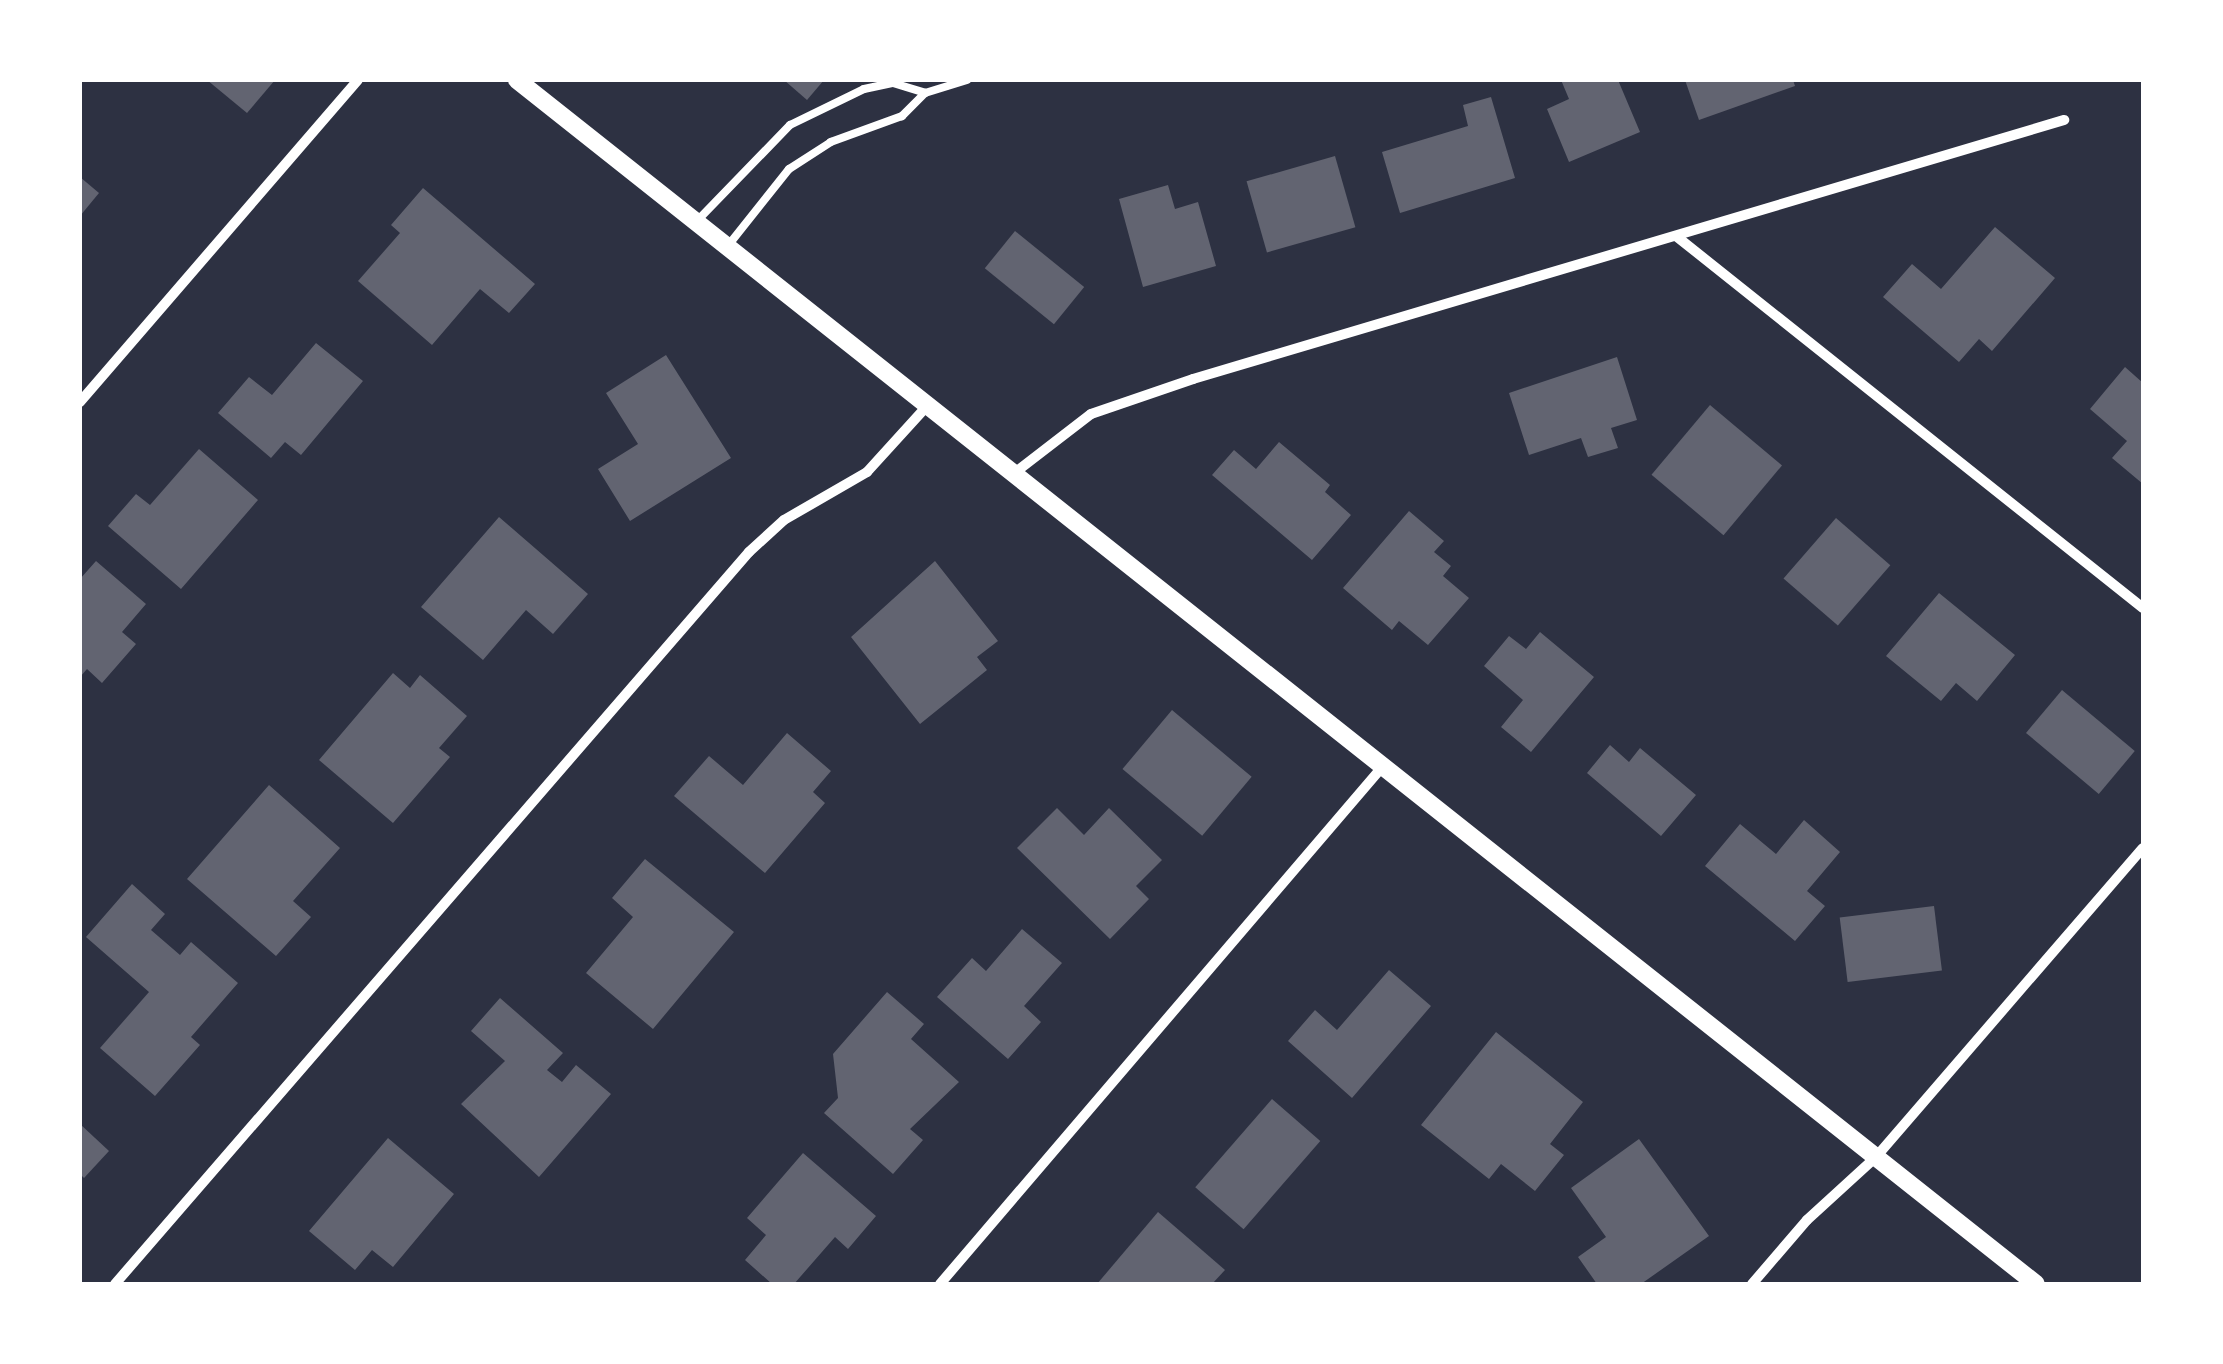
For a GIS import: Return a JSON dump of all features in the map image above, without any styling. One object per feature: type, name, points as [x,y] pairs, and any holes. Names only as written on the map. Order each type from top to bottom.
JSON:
[{"type":"street","points":[[80,402],[358,80]]},
{"type":"street","points":[[517,80],[2036,1284]]},
{"type":"street","points":[[1013,474],[1091,414],[2064,120]]},
{"type":"street","points":[[1676,236],[2143,608]]},
{"type":"street","points":[[116,1284],[749,552],[784,520],[866,472],[927,406]]},
{"type":"street","points":[[940,1284],[1384,766]]},
{"type":"street","points":[[1752,1284],[1807,1220],[1876,1157],[2143,848]]},
{"type":"lane","points":[[726,247],[789,169],[831,142],[902,116],[925,93],[966,80]]},
{"type":"lane","points":[[696,222],[790,125],[864,89],[893,83],[925,93]]},
{"type":"building","points":[[207,80],[275,80],[247,113]]},
{"type":"building","points":[[784,80],[824,80],[807,100]]},
{"type":"building","points":[[1561,80],[1618,80],[1640,132],[1569,162],[1547,109],[1569,99]]},
{"type":"building","points":[[1685,80],[1793,80],[1795,86],[1699,120]]},
{"type":"building","points":[[1491,97],[1515,178],[1400,213],[1382,152],[1468,126],[1463,105]]},
{"type":"building","points":[[1335,156],[1355,227],[1267,252],[1247,181]]},
{"type":"building","points":[[80,177],[99,193],[80,216]]},
{"type":"building","points":[[1168,185],[1175,209],[1198,202],[1216,266],[1143,287],[1119,199]]},
{"type":"building","points":[[423,188],[535,284],[509,313],[480,289],[432,345],[358,281],[400,233],[391,225]]},
{"type":"building","points":[[1995,227],[2055,278],[1992,351],[1979,339],[1959,362],[1883,297],[1912,264],[1941,289]]},
{"type":"building","points":[[1015,231],[1084,287],[1054,324],[985,268]]},
{"type":"building","points":[[316,343],[363,381],[301,455],[285,442],[271,458],[218,413],[249,377],[272,395]]},
{"type":"building","points":[[666,355],[731,458],[630,521],[598,469],[638,444],[606,393]]},
{"type":"building","points":[[1617,357],[1637,420],[1611,428],[1618,448],[1588,457],[1581,438],[1529,455],[1509,393]]},
{"type":"building","points":[[2125,367],[2143,383],[2143,484],[2112,458],[2127,441],[2090,409]]},
{"type":"building","points":[[1710,405],[1782,465],[1724,535],[1652,475]]},
{"type":"building","points":[[1279,442],[1330,485],[1325,492],[1351,515],[1312,560],[1212,475],[1234,450],[1256,469]]},
{"type":"building","points":[[199,449],[258,500],[181,589],[108,526],[136,494],[150,505]]},
{"type":"building","points":[[1409,511],[1444,541],[1434,552],[1451,566],[1443,576],[1469,598],[1428,645],[1399,621],[1392,630],[1343,588]]},
{"type":"building","points":[[499,517],[588,594],[553,634],[526,610],[483,660],[421,607]]},
{"type":"building","points":[[1836,518],[1890,565],[1838,626],[1784,578]]},
{"type":"building","points":[[96,561],[146,604],[122,632],[136,644],[102,683],[87,669],[80,677],[80,579]]},
{"type":"building","points":[[935,561],[998,641],[977,657],[987,670],[920,724],[851,637]]},
{"type":"building","points":[[1939,593],[2015,655],[1977,701],[1956,683],[1941,701],[1886,656]]},
{"type":"building","points":[[1540,632],[1594,677],[1531,752],[1501,727],[1523,700],[1484,666],[1509,636],[1526,649]]},
{"type":"building","points":[[393,673],[410,688],[420,675],[467,716],[439,748],[450,757],[393,823],[319,760]]},
{"type":"building","points":[[2062,690],[2135,751],[2099,794],[2026,733]]},
{"type":"building","points":[[1172,710],[1252,777],[1202,836],[1123,769]]},
{"type":"building","points":[[787,733],[831,771],[813,792],[825,803],[765,873],[674,796],[709,756],[743,785]]},
{"type":"building","points":[[1610,745],[1629,762],[1640,748],[1696,795],[1661,836],[1587,773]]},
{"type":"building","points":[[269,785],[340,848],[293,901],[311,917],[276,956],[187,879]]},
{"type":"building","points":[[1057,808],[1084,835],[1109,808],[1162,860],[1136,886],[1149,899],[1110,939],[1017,848]]},
{"type":"building","points":[[1804,820],[1840,852],[1807,891],[1825,906],[1795,941],[1705,866],[1740,824],[1776,854]]},
{"type":"building","points":[[645,859],[734,932],[653,1029],[586,973],[633,917],[612,898]]},
{"type":"building","points":[[132,884],[165,914],[151,930],[180,955],[191,942],[238,983],[191,1037],[200,1045],[155,1096],[100,1048],[149,992],[86,937]]},
{"type":"building","points":[[1934,906],[1942,971],[1848,982],[1840,918]]},
{"type":"building","points":[[1022,929],[1062,963],[1024,1006],[1041,1022],[1008,1059],[937,997],[972,958],[986,971]]},
{"type":"building","points":[[1389,970],[1431,1006],[1352,1098],[1288,1041],[1315,1010],[1337,1030]]},
{"type":"building","points":[[887,992],[924,1024],[911,1039],[959,1082],[910,1129],[923,1140],[893,1174],[824,1113],[838,1098],[833,1054]]},
{"type":"building","points":[[500,998],[563,1053],[547,1070],[562,1082],[576,1065],[611,1094],[539,1177],[461,1104],[505,1061],[471,1031]]},
{"type":"building","points":[[1496,1032],[1583,1102],[1550,1144],[1564,1155],[1535,1191],[1501,1164],[1489,1179],[1421,1125]]},
{"type":"building","points":[[1272,1099],[1320,1141],[1244,1229],[1195,1187]]},
{"type":"building","points":[[80,1124],[109,1151],[84,1178],[80,1174]]},
{"type":"building","points":[[388,1138],[454,1194],[393,1267],[372,1250],[355,1270],[309,1231]]},
{"type":"building","points":[[1639,1139],[1709,1236],[1641,1284],[1597,1284],[1578,1257],[1606,1237],[1571,1188]]},
{"type":"building","points":[[803,1153],[876,1216],[848,1249],[835,1237],[794,1284],[772,1284],[745,1260],[766,1235],[747,1218]]},
{"type":"building","points":[[1158,1212],[1225,1270],[1212,1284],[1097,1284]]}]
